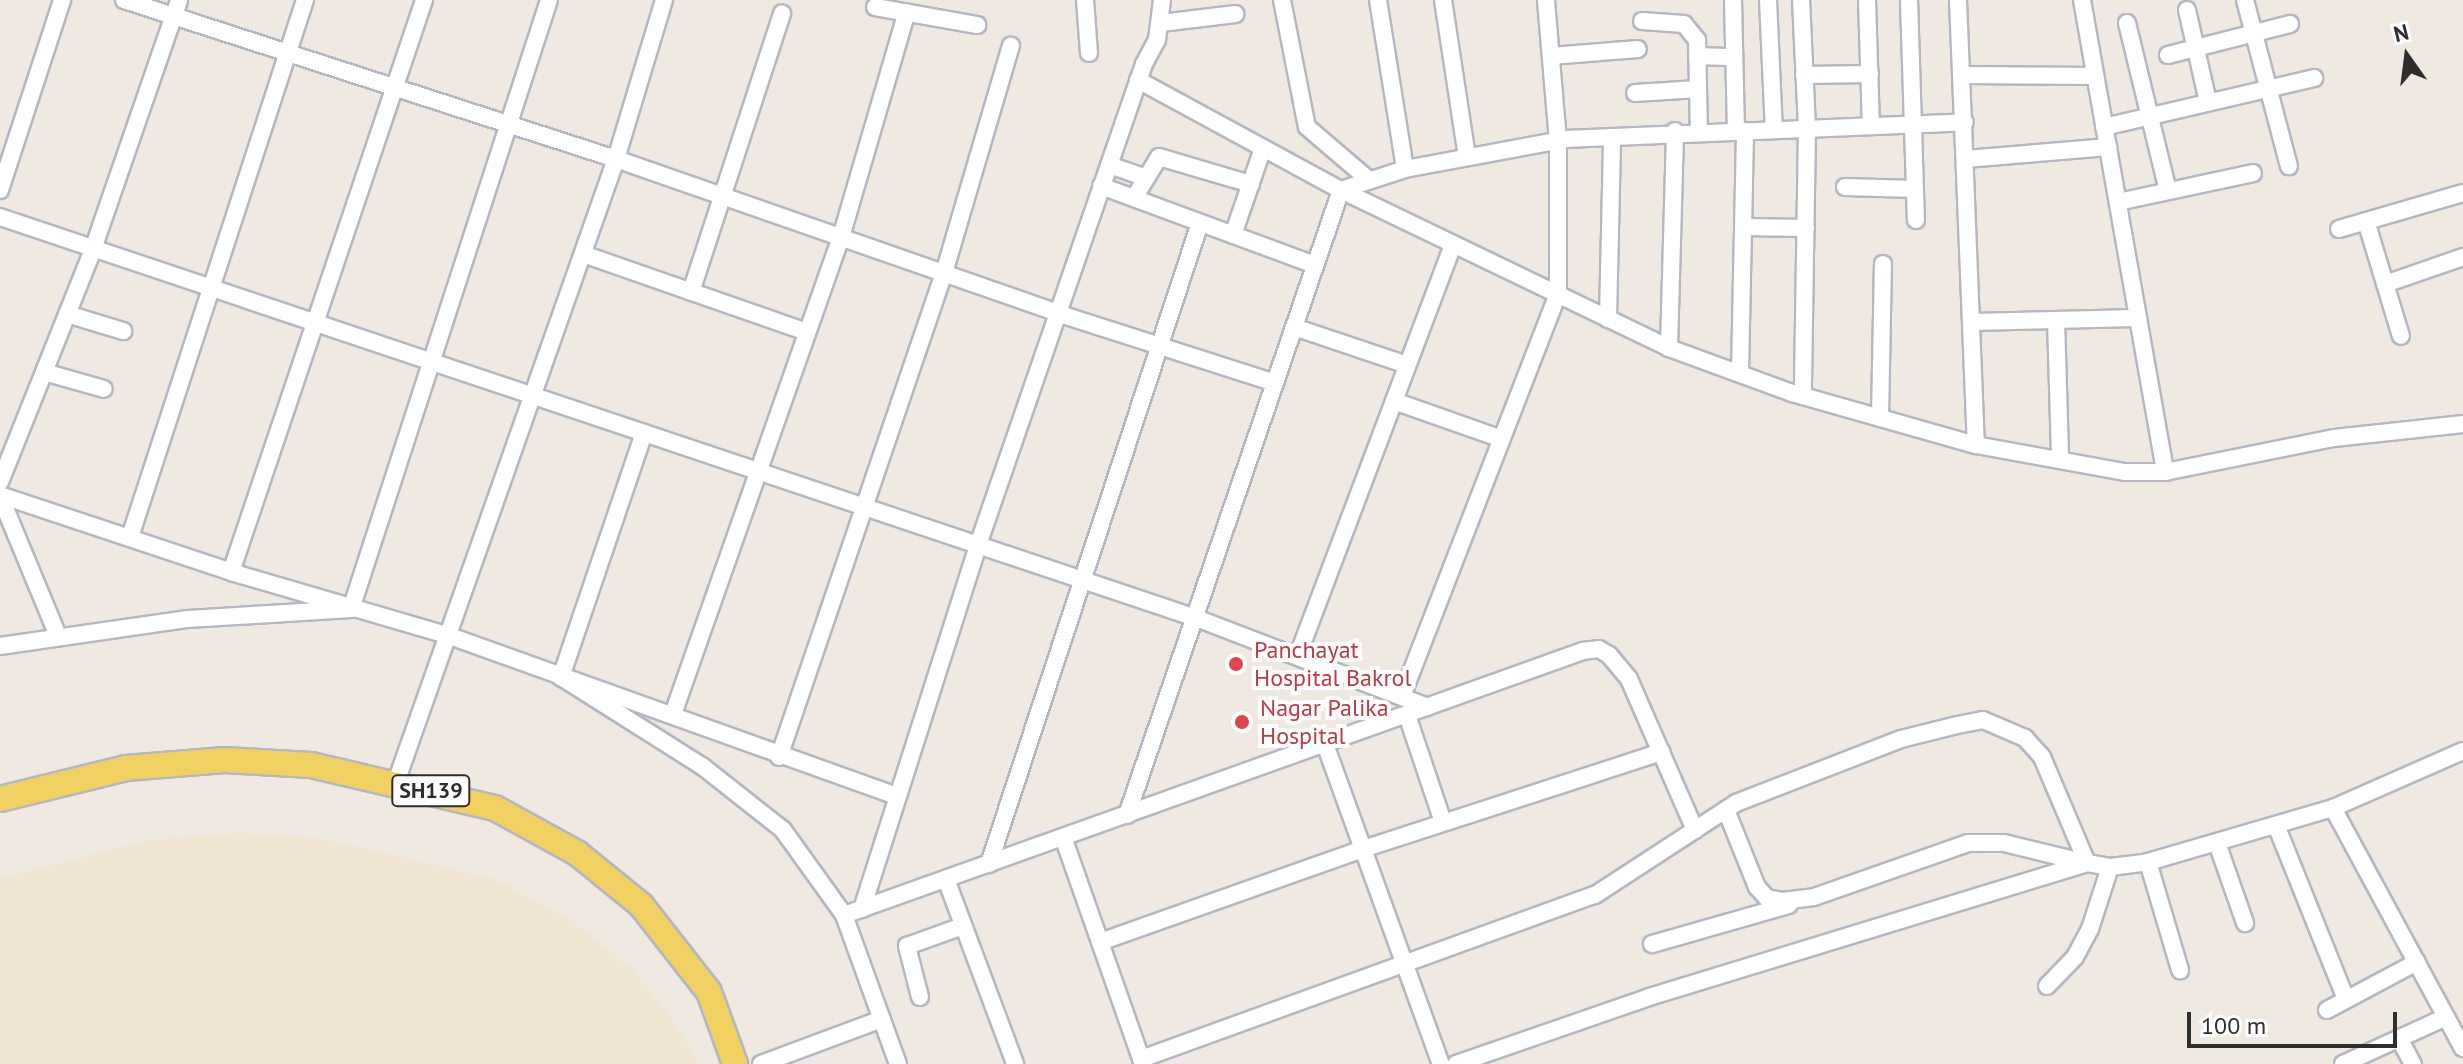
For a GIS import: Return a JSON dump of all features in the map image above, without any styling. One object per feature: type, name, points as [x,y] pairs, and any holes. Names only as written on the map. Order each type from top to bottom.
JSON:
[{"type":"main road","name":"SH139","points":[[3,800],[126,768],[225,760],[311,765],[396,782],[495,808],[577,853],[641,905],[709,992],[735,1064]]},
{"type":"street","points":[[0,190],[62,0]]},
{"type":"street","points":[[124,0],[176,8],[291,54],[616,159],[1057,313],[1275,383]]},
{"type":"street","points":[[130,537],[291,54],[305,0]]},
{"type":"street","points":[[231,572],[398,88],[424,0]]},
{"type":"street","points":[[351,609],[549,0]]},
{"type":"street","points":[[396,782],[616,159],[664,0]]},
{"type":"street","points":[[1085,0],[1089,53]]},
{"type":"street","points":[[862,909],[978,545],[1138,80],[1161,23],[1162,0]]},
{"type":"street","points":[[1282,0],[1307,127],[1369,180]]},
{"type":"street","points":[[1378,0],[1405,169]]},
{"type":"street","points":[[1443,0],[1467,156]]},
{"type":"street","points":[[1402,696],[1558,294],[1558,141],[1546,0]]},
{"type":"street","points":[[1733,0],[1743,227],[1740,372]]},
{"type":"street","points":[[1768,0],[1774,130]]},
{"type":"street","points":[[1801,0],[1807,129],[1803,396]]},
{"type":"street","points":[[1867,0],[1871,126]]},
{"type":"street","points":[[1909,0],[1916,220]]},
{"type":"street","points":[[1958,0],[1976,445]]},
{"type":"street","points":[[2082,0],[2165,472]]},
{"type":"street","points":[[2245,0],[2289,166]]},
{"type":"street","points":[[875,7],[977,25]]},
{"type":"street","points":[[0,482],[93,249],[176,8]]},
{"type":"street","points":[[2187,10],[2208,102]]},
{"type":"street","points":[[673,714],[841,237],[907,12]]},
{"type":"street","points":[[691,292],[782,14]]},
{"type":"street","points":[[1161,23],[1235,14]]},
{"type":"street","points":[[1642,21],[1684,24],[1697,40],[1699,133]]},
{"type":"street","points":[[2127,23],[2168,191]]},
{"type":"street","points":[[2168,55],[2290,24]]},
{"type":"street","points":[[779,757],[944,273],[1011,46]]},
{"type":"street","points":[[1551,56],[1638,49]]},
{"type":"street","points":[[1697,56],[1734,57]]},
{"type":"street","points":[[1804,75],[1870,74]]},
{"type":"street","points":[[1962,75],[2095,76]]},
{"type":"street","points":[[2104,127],[2314,78]]},
{"type":"street","points":[[1138,80],[1341,190],[1669,348],[1803,396],[1976,445],[2060,457],[2125,472],[2165,472],[2334,438],[2463,424]]},
{"type":"street","points":[[1635,93],[1698,89]]},
{"type":"street","points":[[1341,190],[1405,169],[1558,141],[1675,131],[1699,133],[1965,122]]},
{"type":"street","points":[[1669,348],[1675,131]]},
{"type":"street","points":[[1608,319],[1612,137]]},
{"type":"street","points":[[1966,159],[2108,147]]},
{"type":"street","points":[[1233,235],[1263,148]]},
{"type":"street","points":[[1134,198],[1152,161],[1169,157],[1251,184]]},
{"type":"street","points":[[1109,165],[1144,177]]},
{"type":"street","points":[[2118,202],[2253,173]]},
{"type":"street","points":[[1101,186],[1315,265]]},
{"type":"street","points":[[1845,187],[1915,189]]},
{"type":"street","points":[[1127,815],[1341,190]]},
{"type":"street","points":[[2339,229],[2463,193]]},
{"type":"street","points":[[0,217],[1196,618],[1428,707]]},
{"type":"street","points":[[2366,221],[2401,336]]},
{"type":"street","points":[[989,864],[1086,581],[1200,223]]},
{"type":"street","points":[[1743,227],[1806,228]]},
{"type":"street","points":[[1298,655],[1453,244]]},
{"type":"street","points":[[583,254],[807,332]]},
{"type":"street","points":[[2385,284],[2463,257]]},
{"type":"street","points":[[1880,418],[1883,264]]},
{"type":"street","points":[[67,314],[123,331]]},
{"type":"street","points":[[1971,322],[2138,318]]},
{"type":"street","points":[[2056,320],[2060,457]]},
{"type":"street","points":[[1294,327],[1407,365]]},
{"type":"street","points":[[44,372],[104,389]]},
{"type":"street","points":[[1394,401],[1502,439]]},
{"type":"street","points":[[561,677],[644,433]]},
{"type":"street","points":[[0,496],[231,572],[447,635],[673,714],[779,757],[897,796]]},
{"type":"street","points":[[0,496],[58,636]]},
{"type":"street","points":[[0,646],[188,619],[351,609]]},
{"type":"street","points":[[844,915],[1599,649],[1629,679],[1695,830]]},
{"type":"street","points":[[561,677],[702,766],[783,830],[844,915],[898,1064]]},
{"type":"street","points":[[1407,715],[1443,822]]},
{"type":"street","points":[[1063,837],[1142,1062],[1595,895],[1726,810],[1810,771],[1901,739],[1983,720],[2025,738],[2042,757],[2087,863]]},
{"type":"street","points":[[1325,744],[1441,1064]]},
{"type":"street","points":[[1652,944],[1814,897],[1968,843],[2004,843],[2110,867],[2148,862],[2333,808],[2463,751]]},
{"type":"street","points":[[1100,942],[1363,849],[1662,752]]},
{"type":"street","points":[[2333,808],[2463,1048]]},
{"type":"street","points":[[1726,810],[1757,887],[1767,898],[1814,897]]},
{"type":"street","points":[[2276,825],[2346,999]]},
{"type":"street","points":[[2217,843],[2245,923]]},
{"type":"street","points":[[2148,862],[2180,970]]},
{"type":"street","points":[[1456,1064],[1649,997],[2087,863]]},
{"type":"street","points":[[2047,986],[2075,957],[2090,929],[2110,867]]},
{"type":"street","points":[[946,879],[1015,1064]]},
{"type":"street","points":[[920,997],[907,946],[963,926]]},
{"type":"street","points":[[2327,1010],[2417,962]]},
{"type":"street","points":[[2343,1064],[2446,1017]]},
{"type":"street","points":[[761,1064],[882,1019]]},
{"type":"street","points":[[2399,1038],[2413,1064]]},
{"type":"shaded area","points":[[241,833],[321,838],[495,879],[571,920],[632,969],[673,1020],[700,1064],[0,1064],[0,878],[148,840]]},
{"type":"place","name":"Panchayat Hospital Bakrol","points":[[1236,664]]},
{"type":"place","name":"Nagar Palika Hospital","points":[[1242,722]]}]
